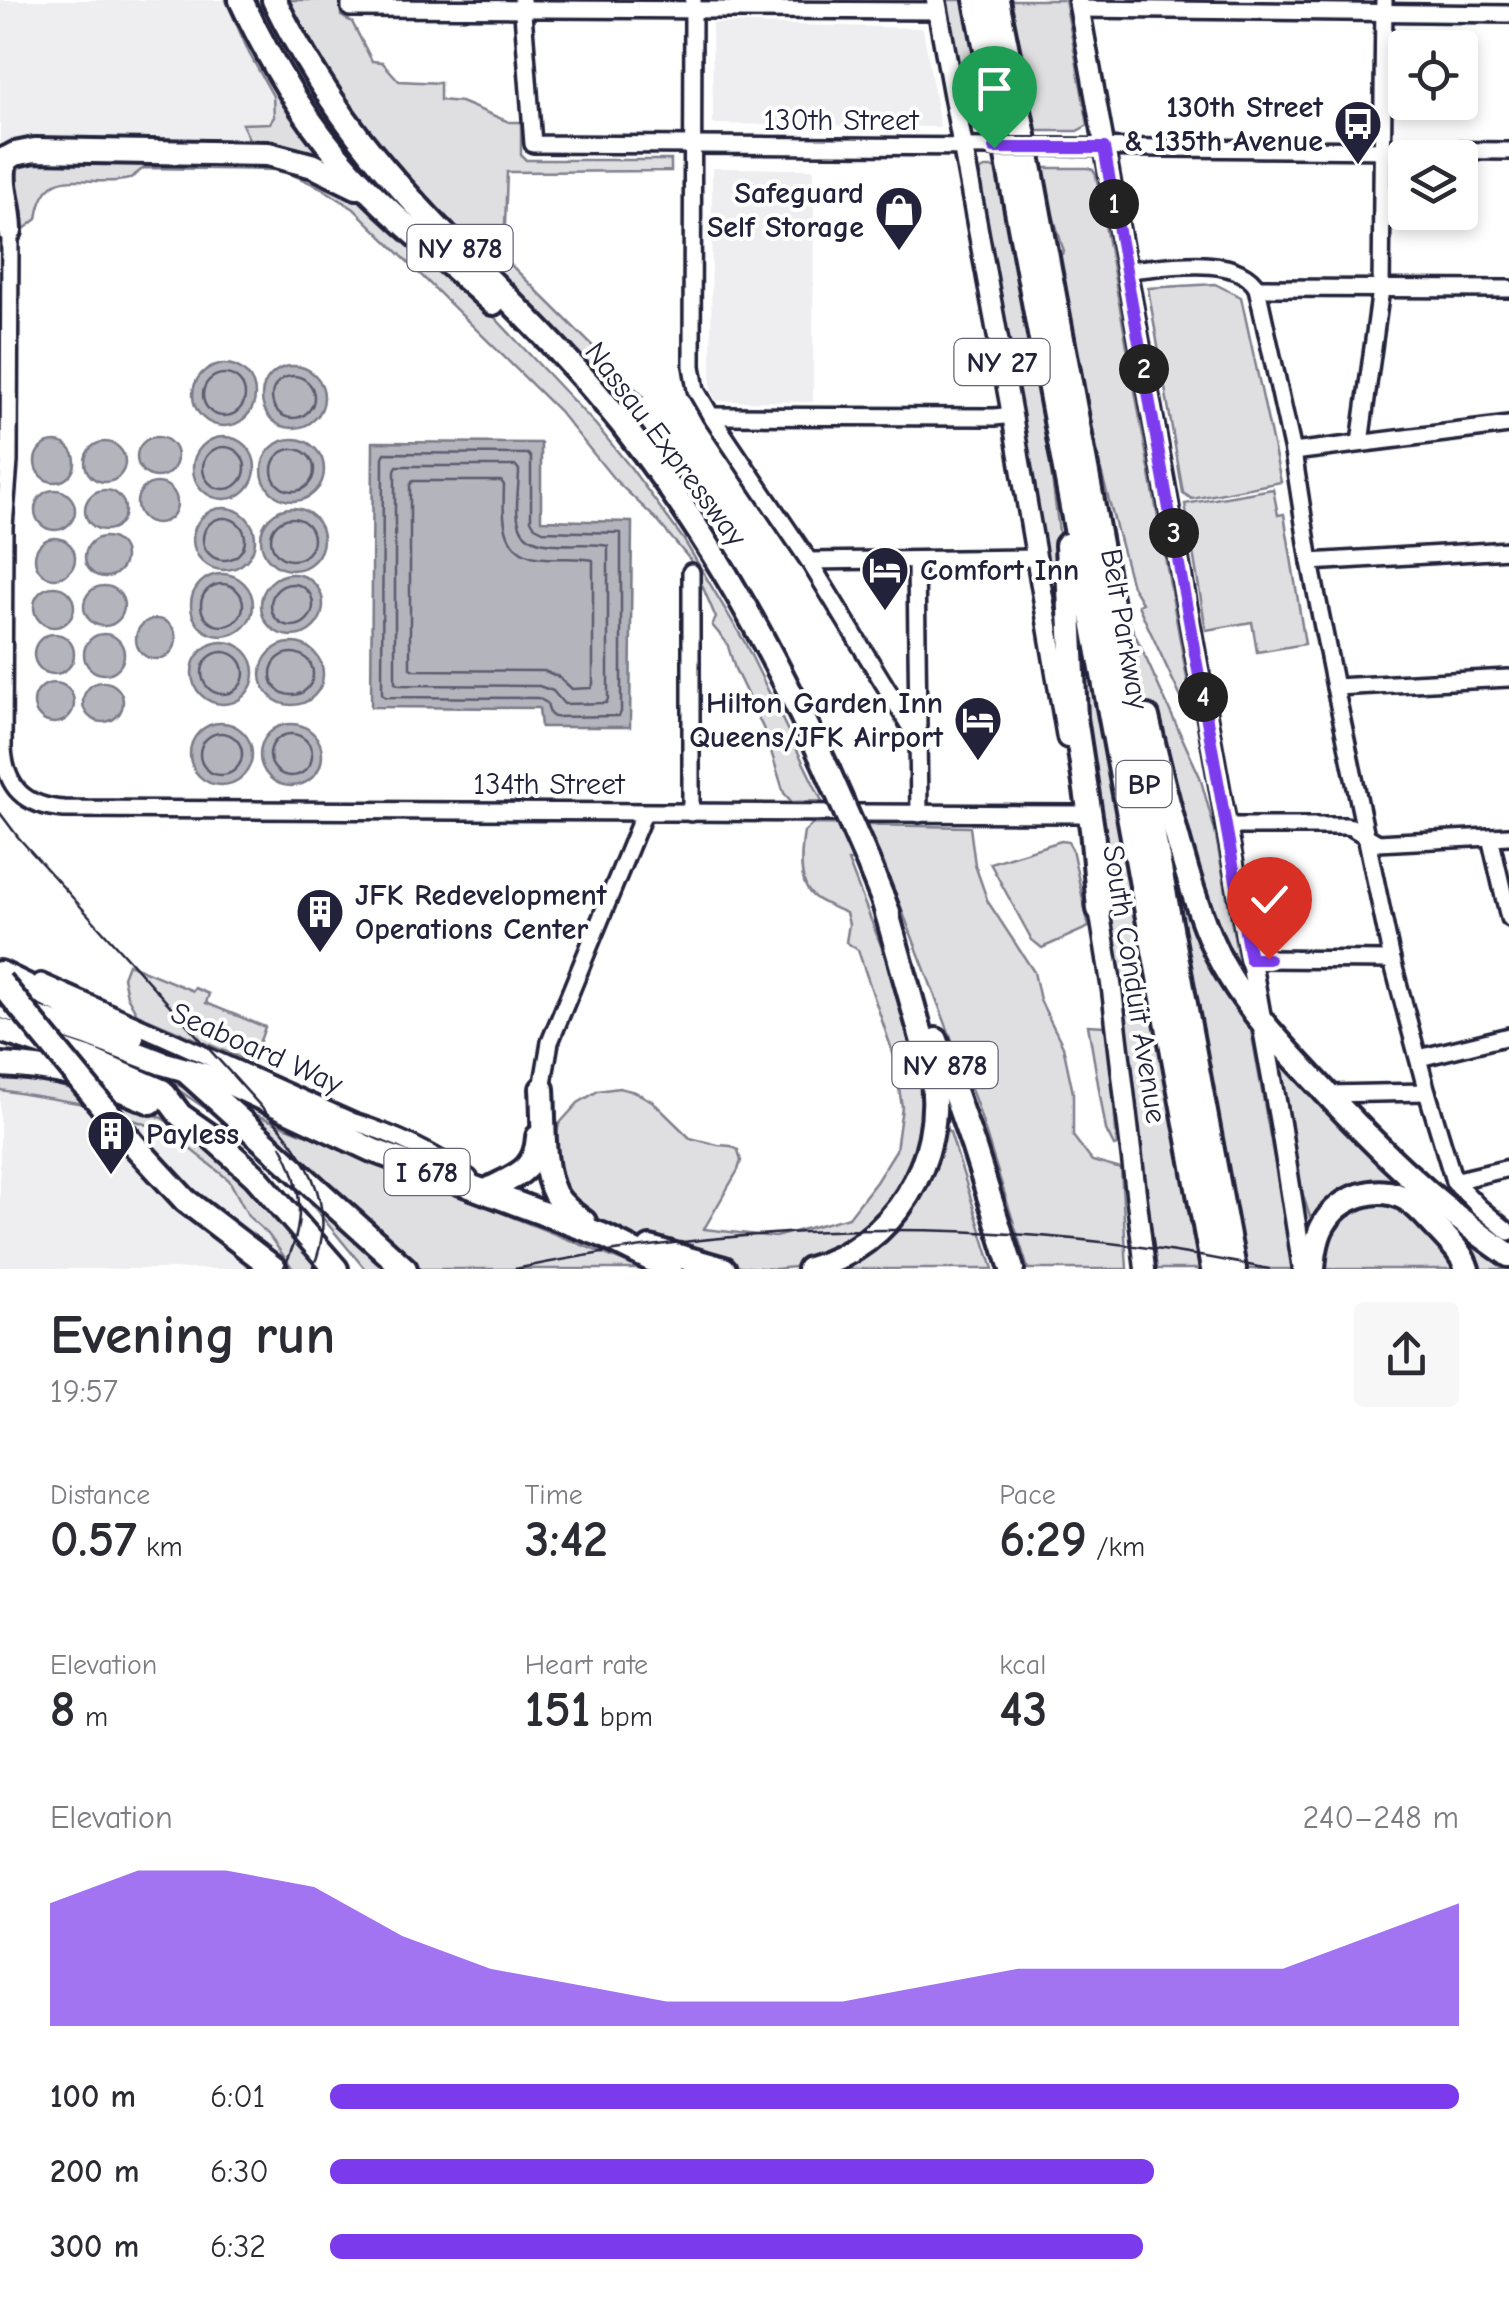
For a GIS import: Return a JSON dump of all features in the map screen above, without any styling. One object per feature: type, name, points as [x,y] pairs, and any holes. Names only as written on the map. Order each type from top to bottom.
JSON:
[{"type":"highway","points":[[241,0],[279,72],[340,159],[374,196],[513,322],[665,482]]},
{"type":"highway","name":"Nassau Expressway","points":[[274,0],[336,107],[374,156],[600,396],[713,552],[827,769],[883,898],[947,1070],[1012,1269]]},
{"type":"highway","name":"Belt Parkway","points":[[976,0],[1212,1269]]},
{"type":"highway","name":"Belt Parkway","points":[[997,0],[1234,1269]]},
{"type":"highway","points":[[10,231],[1,182],[2,161],[20,152],[257,152],[314,166],[374,196]]},
{"type":"highway","points":[[1055,300],[1084,388],[1144,706],[1182,854],[1209,935],[1229,976],[1261,1021],[1327,1094],[1404,1173],[1509,1254]]},
{"type":"highway","points":[[1062,451],[1075,718],[1100,909]]},
{"type":"highway","points":[[809,1269],[861,1246],[891,1218],[914,1186],[932,1137],[932,1074],[883,898]]},
{"type":"highway","points":[[0,974],[225,1081]]},
{"type":"highway","points":[[0,982],[135,1146],[185,1200],[274,1269]]},
{"type":"highway","name":"I 678","points":[[0,1006],[225,1081],[372,1150],[602,1235],[670,1269]]},
{"type":"highway","points":[[0,1030],[144,1082],[162,1092],[180,1115]]},
{"type":"highway","points":[[0,1064],[106,1082],[180,1115],[241,1162],[336,1269]]},
{"type":"highway","points":[[185,1070],[405,1269]]},
{"type":"highway","points":[[486,1191],[524,1171],[535,1157],[542,1088]]},
{"type":"highway","points":[[542,1088],[547,1167],[554,1192],[568,1210],[602,1235],[724,1269]]},
{"type":"highway","points":[[1313,1269],[1317,1241],[1326,1220],[1351,1198],[1376,1192],[1402,1197],[1415,1206],[1458,1250],[1467,1269]]},
{"type":"main road","name":"South Conduit Avenue","points":[[937,5],[1100,909],[1145,1269]]},
{"type":"main road","points":[[1078,5],[1303,1269]]},
{"type":"street","points":[[350,4],[937,5]]},
{"type":"street","name":"130th Street","points":[[522,4],[533,144],[1509,152]]},
{"type":"street","points":[[693,5],[692,366],[696,390],[810,561],[917,738]]},
{"type":"street","points":[[1078,5],[1384,7],[1509,14]]},
{"type":"street","points":[[1360,443],[1381,288],[1384,7]]},
{"type":"street","points":[[2,676],[9,462],[10,231]]},
{"type":"street","points":[[1126,270],[1223,266],[1248,276],[1257,288],[1293,452],[1310,562],[1365,835],[1392,960],[1427,1092],[1454,1181],[1509,1232]]},
{"type":"street","points":[[1257,288],[1509,289]]},
{"type":"street","points":[[711,416],[1012,414]]},
{"type":"street","points":[[1293,452],[1509,425]]},
{"type":"street","points":[[0,501],[4,527]]},
{"type":"street","points":[[1310,562],[1509,550]]},
{"type":"street","points":[[810,561],[1037,558]]},
{"type":"street","points":[[916,560],[918,814]]},
{"type":"street","points":[[690,813],[691,572]]},
{"type":"street","name":"134th Street","points":[[2,676],[4,765],[21,795],[40,806],[1080,814]]},
{"type":"street","points":[[1334,688],[1509,678]]},
{"type":"street","points":[[542,1088],[550,1042],[644,812]]},
{"type":"street","points":[[1226,826],[1345,826],[1378,843],[1509,836]]},
{"type":"street","points":[[1490,837],[1509,918]]},
{"type":"street","points":[[1250,959],[1392,960]]},
{"type":"street","name":"Seaboard Way","points":[[0,965],[438,1156],[486,1191]]},
{"type":"street","points":[[1418,1058],[1509,1036]]},
{"type":"street","points":[[1327,1094],[1427,1092]]},
{"type":"street","points":[[1454,1181],[1509,1168]]},
{"type":"shaded area","points":[[0,0],[235,0],[276,99],[271,121],[246,124],[254,146],[0,143]]},
{"type":"shaded area","points":[[226,0],[233,0],[344,176],[251,143],[242,124],[270,123],[274,117],[273,96]]},
{"type":"shaded area","points":[[285,0],[341,0],[341,16],[352,22],[372,61],[382,62],[399,81],[440,83],[440,100],[461,102],[509,122],[521,122],[521,155],[526,160],[671,160],[671,171],[507,172],[506,260],[643,396],[634,406],[639,417],[635,421],[384,155],[328,83]]},
{"type":"shaded area","points":[[945,0],[964,0],[977,56],[972,59],[991,130],[973,129],[969,124]]},
{"type":"shaded area","points":[[1010,0],[1065,0],[1088,125],[1077,131],[1032,131],[1024,64]]},
{"type":"shaded area","points":[[712,23],[923,28],[940,127],[713,124]]},
{"type":"shaded area","points":[[31,159],[237,159],[292,167],[354,193],[377,208],[481,303],[596,425],[631,468],[684,540],[744,641],[822,801],[792,802],[784,793],[765,732],[727,643],[712,625],[716,618],[692,562],[655,518],[614,479],[559,411],[354,209],[322,188],[282,170],[144,168],[124,180],[57,183],[41,201],[37,219],[15,236],[7,173],[16,164]]},
{"type":"shaded area","points":[[712,168],[814,169],[813,402],[716,401],[711,389]]},
{"type":"shaded area","points":[[985,168],[998,168],[1047,440],[1062,555],[1064,656],[979,178]]},
{"type":"shaded area","points":[[1039,168],[1088,168],[1096,175],[1193,712],[1182,700],[1132,586],[1101,471],[1059,256],[1064,252]]},
{"type":"shaded area","points":[[1215,284],[1241,297],[1281,482],[1192,499],[1183,493],[1148,288]]},
{"type":"shaded area","points":[[1273,489],[1278,515],[1284,514],[1305,644],[1257,652],[1252,622],[1206,630],[1185,504]]},
{"type":"shaded area","points":[[1118,597],[1200,777],[1215,831],[1294,1269],[1246,1269],[1238,1242]]},
{"type":"shaded area","points":[[1080,621],[1084,625],[1197,1231],[1192,1233],[1200,1269],[1157,1269],[1081,720]]},
{"type":"shaded area","points":[[813,824],[970,827],[975,865],[988,902],[1034,972],[1040,1000],[1063,1046],[1073,1093],[1073,1136],[1092,1161],[1121,1169],[1127,1269],[1028,1269],[977,1105],[883,861],[848,861],[912,1025],[928,1078],[928,1128],[911,1183],[886,1215],[812,1265],[776,1269],[720,1265],[628,1238],[576,1211],[562,1196],[552,1154],[559,1124],[578,1103],[598,1091],[619,1088],[652,1101],[690,1138],[738,1150],[738,1170],[704,1229],[775,1237],[849,1217],[876,1182],[896,1150],[902,1107],[894,1056],[858,950],[846,942],[846,913],[814,897],[805,884],[801,867],[804,832]]},
{"type":"shaded area","points":[[1068,842],[1072,849],[1089,927],[1042,948],[1032,940],[990,863]]},
{"type":"shaded area","points":[[128,964],[209,994],[206,1003],[265,1027],[252,1063],[137,1014],[123,977]]},
{"type":"shaded area","points":[[1088,1025],[1105,1026],[1109,1042],[1117,1145],[1114,1146],[1106,1130]]},
{"type":"shaded area","points":[[1281,1057],[1493,1259],[1496,1255],[1509,1264],[1509,1269],[1475,1269],[1420,1197],[1392,1181],[1310,1217],[1302,1192]]},
{"type":"shaded area","points":[[0,1068],[119,1094],[204,1142],[243,1174],[320,1269],[293,1269],[268,1234],[249,1217],[229,1180],[184,1144],[148,1125],[90,1105],[0,1090]]},
{"type":"shaded area","points":[[160,1078],[642,1269],[365,1269],[288,1176],[229,1124]]},
{"type":"shaded area","points":[[0,1088],[92,1102],[149,1122],[187,1142],[231,1180],[300,1269],[0,1269]]},
{"type":"shaded area","points":[[945,1128],[950,1132],[993,1269],[829,1269],[846,1261]]},
{"type":"shaded area","points":[[1354,1201],[1402,1204],[1429,1227],[1459,1269],[1325,1269],[1329,1241]]},
{"type":"water","points":[[224,364],[246,373],[255,395],[246,417],[224,426],[202,417],[193,395],[202,373]]},
{"type":"water","points":[[293,366],[315,375],[324,397],[315,419],[293,428],[271,419],[262,397],[271,375]]},
{"type":"water","points":[[157,437],[171,443],[177,457],[171,471],[157,477],[143,471],[137,457],[143,443]]},
{"type":"water","points":[[224,437],[246,446],[255,468],[246,490],[224,499],[202,490],[193,468],[202,446]]},
{"type":"water","points":[[293,439],[315,448],[324,470],[315,492],[293,501],[271,492],[262,470],[271,448]]},
{"type":"water","points":[[55,442],[69,448],[75,462],[69,476],[55,482],[41,476],[35,462],[41,448]]},
{"type":"water","points":[[105,442],[119,448],[125,462],[119,476],[105,482],[91,476],[85,462],[91,448]]},
{"type":"water","points":[[373,442],[541,443],[541,520],[632,522],[630,727],[541,727],[539,708],[371,707]]},
{"type":"water","points":[[157,483],[171,489],[177,503],[171,517],[157,523],[143,517],[137,503],[143,489]]},
{"type":"water","points":[[55,490],[69,496],[75,510],[69,524],[55,530],[41,524],[35,510],[41,496]]},
{"type":"water","points":[[105,490],[119,496],[125,510],[119,524],[105,530],[91,524],[85,510],[91,496]]},
{"type":"water","points":[[224,508],[246,517],[255,539],[246,561],[224,570],[202,561],[193,539],[202,517]]},
{"type":"water","points":[[292,508],[314,517],[323,539],[314,561],[292,570],[270,561],[261,539],[270,517]]},
{"type":"water","points":[[105,537],[119,543],[125,557],[119,571],[105,577],[91,571],[85,557],[91,543]]},
{"type":"water","points":[[55,538],[69,544],[75,558],[69,572],[55,578],[41,572],[35,558],[41,544]]},
{"type":"water","points":[[222,574],[244,583],[253,605],[244,627],[222,636],[200,627],[191,605],[200,583]]},
{"type":"water","points":[[292,574],[314,583],[323,605],[314,627],[292,636],[270,627],[261,605],[270,583]]},
{"type":"water","points":[[104,586],[118,592],[124,606],[118,620],[104,626],[90,620],[84,606],[90,592]]},
{"type":"water","points":[[54,587],[68,593],[74,607],[68,621],[54,627],[40,621],[34,607],[40,593]]},
{"type":"water","points":[[156,619],[170,625],[176,639],[170,653],[156,659],[142,653],[136,639],[142,625]]},
{"type":"water","points":[[54,634],[68,640],[74,654],[68,668],[54,674],[40,668],[34,654],[40,640]]},
{"type":"water","points":[[104,634],[118,640],[124,654],[118,668],[104,674],[90,668],[84,654],[90,640]]},
{"type":"water","points":[[223,642],[245,651],[254,673],[245,695],[223,704],[201,695],[192,673],[201,651]]},
{"type":"water","points":[[292,643],[314,652],[323,674],[314,696],[292,705],[270,696],[261,674],[270,652]]},
{"type":"water","points":[[103,682],[117,688],[123,702],[117,716],[103,722],[89,716],[83,702],[89,688]]},
{"type":"water","points":[[54,683],[68,689],[74,703],[68,717],[54,723],[40,717],[34,703],[40,689]]},
{"type":"water","points":[[221,723],[243,732],[252,754],[243,776],[221,785],[199,776],[190,754],[199,732]]},
{"type":"water","points":[[291,724],[313,733],[322,755],[313,777],[291,786],[269,777],[260,755],[269,733]]},
{"type":"tram line","points":[[0,813],[294,1145],[312,1178],[322,1214],[319,1250],[312,1269]]},
{"type":"tram line","points":[[281,1146],[294,1176],[299,1207],[295,1238],[283,1269]]},
{"type":"tram line","points":[[515,1269],[703,1240],[797,1232],[892,1230],[1081,1240],[1269,1269]]},
{"type":"place","name":"130th Street & 135th Avenue","points":[[1358,166]]},
{"type":"place","name":"Safeguard Self Storage","points":[[899,252]]},
{"type":"place","name":"Comfort Inn","points":[[885,612]]},
{"type":"place","name":"Hilton Garden Inn Queens/JFK Airport","points":[[978,762]]},
{"type":"place","name":"JFK Redevelopment Operations Center","points":[[320,954]]},
{"type":"place","name":"Payless","points":[[111,1176]]},
{"type":"route","points":[[994,148],[1104,148],[1250,959],[1269,959]]}]
